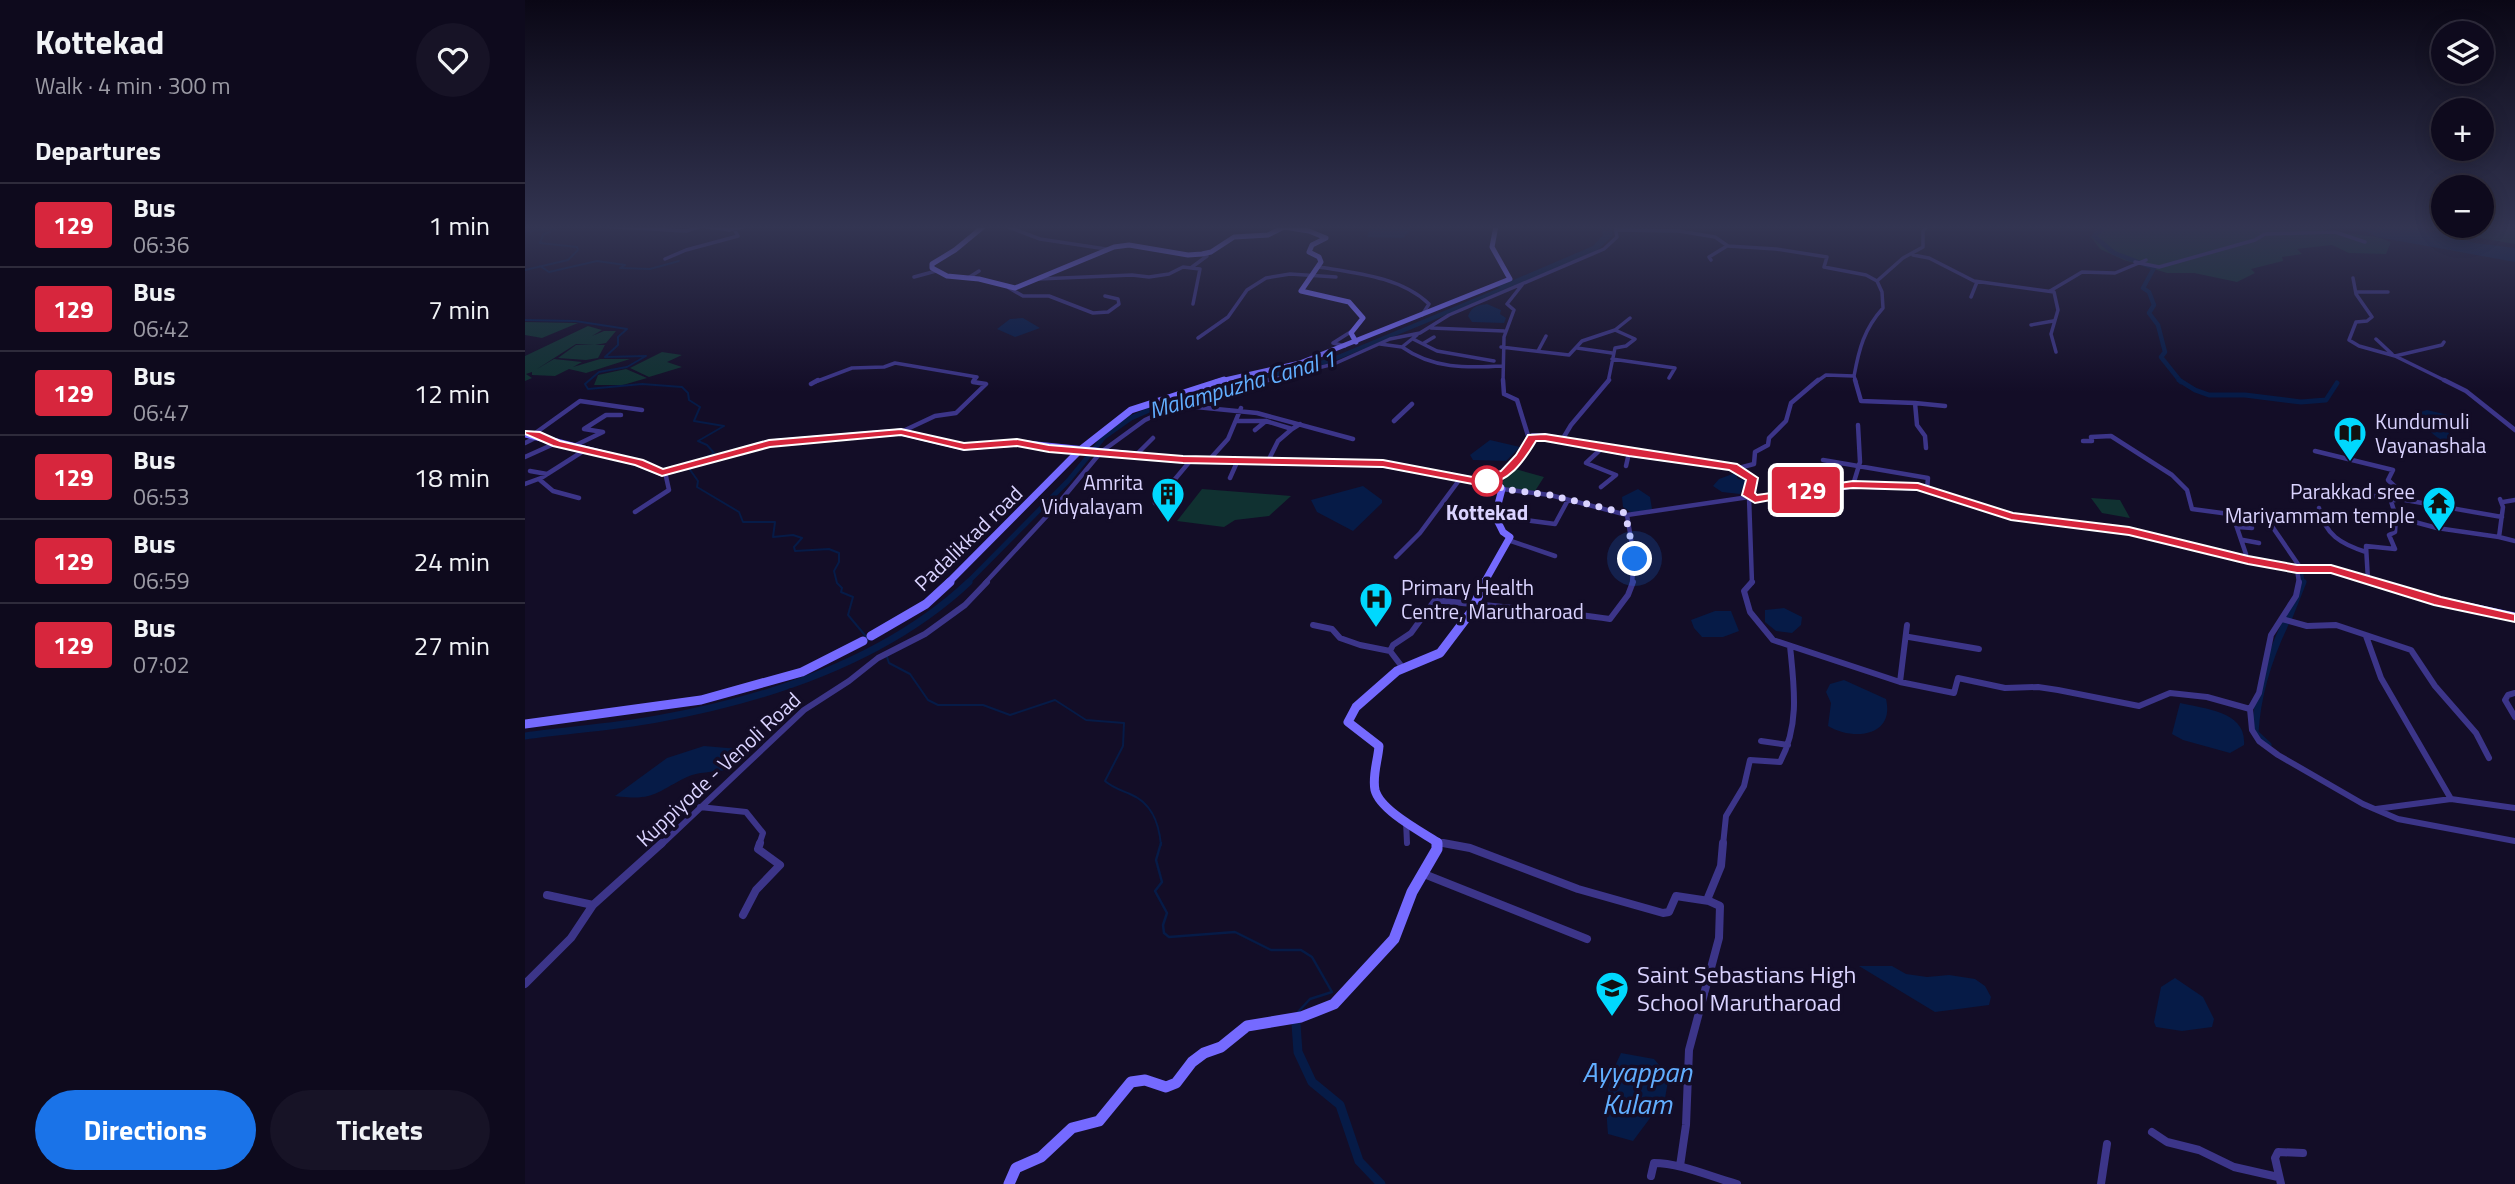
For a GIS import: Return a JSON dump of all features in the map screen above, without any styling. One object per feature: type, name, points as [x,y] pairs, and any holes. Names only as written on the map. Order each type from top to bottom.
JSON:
[{"type":"street","points":[[981,281],[1009,288],[1023,296],[1049,296],[1097,314],[1108,312],[1119,304],[1118,299],[1105,296]]},
{"type":"street","points":[[1009,288],[1030,281]]},
{"type":"street","points":[[1193,304],[1198,281]]},
{"type":"street","points":[[1198,338],[1219,326],[1235,310],[1249,287],[1262,281]]},
{"type":"street","points":[[1305,281],[1302,293],[1349,302],[1362,314],[1363,318],[1352,331],[1333,343],[1346,346]]},
{"type":"street","points":[[1381,281],[1419,295],[1429,304],[1422,315]]},
{"type":"street","name":"Padalikkad road","points":[[525,724],[701,700],[802,672],[867,639],[926,604],[1081,450],[1114,421],[1150,402],[1203,385],[1300,363],[1504,281]]},
{"type":"street","points":[[1515,281],[1523,285]]},
{"type":"street","points":[[1402,347],[1449,315],[1531,281]]},
{"type":"street","points":[[1877,281],[1882,292],[1883,308],[1871,321],[1861,341],[1854,376],[1861,401],[1870,404],[1892,399],[1945,406]]},
{"type":"street","points":[[1971,297],[1977,282],[1975,281]]},
{"type":"street","points":[[1976,281],[2052,292],[2068,281]]},
{"type":"street","points":[[2353,281],[2362,306],[2372,317],[2367,321],[2356,322],[2349,340],[2359,346],[2395,356],[2466,391],[2515,430]]},
{"type":"street","points":[[1523,285],[1507,304],[1514,310],[1504,331],[1501,347],[1503,393],[1517,400],[1524,430],[1530,442]]},
{"type":"street","points":[[2052,292],[2058,310],[2051,334],[2056,352]]},
{"type":"street","points":[[2357,292],[2388,292]]},
{"type":"street","points":[[1501,347],[1569,355],[1589,337],[1615,330],[1630,318]]},
{"type":"street","points":[[2031,326],[2053,321]]},
{"type":"street","points":[[1431,328],[1504,331]]},
{"type":"street","points":[[1562,440],[1571,425],[1608,383],[1612,353],[1617,346],[1626,346],[1635,339],[1615,330]]},
{"type":"street","points":[[1352,331],[1356,342]]},
{"type":"street","name":"Kuppiyode - Venoli Road","points":[[525,984],[572,938],[593,905],[804,710],[849,681],[878,658],[925,634],[965,605],[1057,505],[1100,452],[1145,419],[1191,399],[1335,364],[1403,335],[1420,334]]},
{"type":"street","points":[[1538,351],[1546,335]]},
{"type":"street","points":[[1424,344],[1434,337]]},
{"type":"street","points":[[1413,339],[1437,351],[1494,361]]},
{"type":"street","points":[[2376,339],[2395,356]]},
{"type":"street","points":[[2395,356],[2442,345],[2444,342]]},
{"type":"street","points":[[1379,344],[1402,347],[1421,361],[1431,363],[1466,368],[1503,366]]},
{"type":"street","points":[[1577,348],[1612,353]]},
{"type":"street","points":[[1612,359],[1675,368],[1668,378]]},
{"type":"street","points":[[811,384],[823,377],[864,365],[886,368],[895,363],[977,377],[973,382],[986,384],[956,413],[947,412],[901,432]]},
{"type":"street","points":[[1681,1166],[1686,1125],[1689,1051],[1712,956],[1718,944],[1722,917],[1720,906],[1707,900],[1692,901],[1676,896],[1669,912],[1663,913],[1578,889],[1470,848],[1437,842],[1377,796],[1375,778],[1379,746],[1348,722],[1356,707],[1403,668],[1440,653],[1463,626],[1489,570],[1510,537],[1503,532],[1495,516],[1498,484],[1532,437],[1735,468],[1754,464],[1755,452],[1768,445],[1769,438],[1786,421],[1791,403],[1807,393],[1823,375],[1854,376]]},
{"type":"street","points":[[525,443],[580,401],[642,410]]},
{"type":"street","points":[[1915,403],[1917,425],[1925,436],[1926,448]]},
{"type":"street","points":[[1394,421],[1412,404]]},
{"type":"street","points":[[1196,407],[1241,408],[1353,439]]},
{"type":"street","points":[[1209,460],[1229,439],[1241,408]]},
{"type":"street","points":[[572,447],[603,432],[584,429],[606,415],[621,415]]},
{"type":"street","points":[[1255,430],[1275,416]]},
{"type":"street","points":[[1235,421],[1266,421],[1292,429]]},
{"type":"street","points":[[1268,461],[1278,441],[1300,424]]},
{"type":"street","points":[[1853,485],[1859,465],[1859,425]]},
{"type":"street","points":[[525,434],[639,463],[658,472],[769,443],[901,432],[964,447],[1017,443],[1191,460],[1383,464],[1498,484],[1612,509],[1627,515],[1819,488],[1885,484],[1927,489],[2011,516],[2139,533],[2248,560],[2299,569],[2331,569],[2439,601],[2515,617]]},
{"type":"street","points":[[2083,441],[2092,440],[2091,437],[2111,436],[2172,475],[2187,490],[2192,509],[2267,519],[2299,569],[2296,596],[2271,635],[2259,693],[2251,709],[2252,730],[2259,741],[2375,809],[2398,819],[2515,841]]},
{"type":"street","points":[[1136,456],[1153,438]]},
{"type":"street","points":[[525,457],[556,443]]},
{"type":"street","points":[[1601,487],[1616,475],[1586,463],[1602,448]]},
{"type":"street","points":[[525,484],[540,480],[585,450]]},
{"type":"street","points":[[2315,452],[2393,470],[2388,480],[2405,494],[2405,500]]},
{"type":"street","points":[[1626,466],[1629,453]]},
{"type":"street","points":[[1155,503],[1191,460]]},
{"type":"street","points":[[1230,478],[1238,460]]},
{"type":"street","points":[[1823,460],[1928,478],[1927,489]]},
{"type":"street","points":[[1735,468],[1752,478],[1749,497],[1753,570],[1752,584],[1744,591],[1745,605],[1773,640],[1900,682],[1954,694],[1958,678],[2005,688],[2048,688],[2139,706],[2170,693],[2207,697],[2251,709]]},
{"type":"street","points":[[530,471],[547,474]]},
{"type":"street","points":[[635,512],[669,490],[665,472]]},
{"type":"street","points":[[1396,557],[1420,533],[1461,479]]},
{"type":"street","points":[[540,480],[553,491],[579,498]]},
{"type":"street","points":[[2319,487],[2479,511],[2502,517]]},
{"type":"street","points":[[2368,580],[2366,546],[2395,549],[2389,535],[2395,532],[2396,517],[2391,504],[2393,499]]},
{"type":"street","points":[[1495,516],[1555,524],[1568,500]]},
{"type":"street","points":[[2499,537],[2502,501],[2515,500]]},
{"type":"street","points":[[2319,508],[2321,522],[2336,541],[2366,552]]},
{"type":"street","points":[[1390,651],[1393,645],[1411,633],[1435,600],[1475,602],[1610,619],[1625,605],[1632,591],[1635,559],[1627,515]]},
{"type":"street","points":[[2234,516],[2248,560]]},
{"type":"street","points":[[2396,517],[2437,528],[2515,541]]},
{"type":"street","points":[[2238,527],[2252,528]]},
{"type":"street","points":[[1508,540],[1555,556]]},
{"type":"street","points":[[2243,540],[2259,543]]},
{"type":"street","points":[[2282,619],[2307,626],[2336,625],[2411,650],[2435,686],[2476,733],[2489,758]]},
{"type":"street","points":[[1313,625],[1332,629],[1340,638],[1360,645],[1390,651],[1395,654],[1403,668]]},
{"type":"street","points":[[1900,682],[1899,671],[1909,636],[1907,625]]},
{"type":"street","points":[[1909,636],[1979,649]]},
{"type":"street","points":[[2366,636],[2368,647],[2393,699],[2419,746],[2441,776],[2451,799]]},
{"type":"street","points":[[1707,900],[1721,866],[1726,816],[1744,786],[1750,760],[1780,762],[1788,746],[1795,717],[1790,646]]},
{"type":"street","points":[[2515,693],[2508,695],[2505,700],[2515,717]]},
{"type":"street","points":[[1761,741],[1788,746]]},
{"type":"street","points":[[2375,809],[2451,799],[2515,808]]},
{"type":"street","points":[[700,807],[746,812],[763,833],[758,849],[780,865],[757,890],[743,915]]},
{"type":"street","points":[[1405,820],[1407,843]]},
{"type":"street","points":[[1009,1184],[1016,1168],[1041,1157],[1072,1128],[1099,1121],[1131,1082],[1145,1080],[1166,1087],[1176,1083],[1192,1062],[1204,1053],[1221,1047],[1247,1026],[1301,1017],[1334,1004],[1394,939],[1412,892],[1437,849],[1437,842]]},
{"type":"street","points":[[1423,873],[1587,939]]},
{"type":"street","points":[[547,895],[593,905]]},
{"type":"street","points":[[2152,1132],[2167,1142],[2199,1150],[2234,1167],[2279,1181],[2275,1158],[2278,1152],[2303,1153]]},
{"type":"street","points":[[2101,1184],[2107,1144]]},
{"type":"street","points":[[1651,1176],[1654,1163],[1667,1162],[1737,1184]]},
{"type":"green space","points":[[525,322],[578,323],[542,338],[525,335]]},
{"type":"green space","points":[[588,326],[602,330],[592,336],[604,331],[616,331],[606,343],[595,345],[605,345],[598,358],[558,358],[576,345],[594,345],[576,344],[537,369],[554,359],[582,362],[573,367],[600,359],[630,359],[586,373],[569,369],[555,376],[532,375],[532,372],[526,374],[532,378],[525,381],[525,356]]},
{"type":"green space","points":[[662,352],[682,355],[667,362],[682,367],[649,377],[630,368]]},
{"type":"green space","points":[[626,369],[647,378],[623,385],[594,385],[598,375]]},
{"type":"green space","points":[[1512,468],[1544,477],[1535,491],[1503,488],[1501,484]]},
{"type":"green space","points":[[1202,489],[1291,496],[1269,516],[1235,520],[1224,527],[1177,521]]},
{"type":"green space","points":[[2091,498],[2120,500],[2130,518],[2102,513]]},
{"type":"water","points":[[1510,281],[1528,281],[1515,287],[1497,287]]},
{"type":"water","points":[[1487,304],[1501,310],[1500,314],[1506,318],[1504,323],[1472,322],[1468,316],[1471,310]]},
{"type":"water","points":[[1023,318],[1040,328],[1015,337],[997,329],[1010,319]]},
{"type":"water","points":[[2427,410],[2452,416],[2440,418],[2446,423],[2445,428],[2453,439],[2467,441],[2475,448],[2448,443],[2434,435],[2415,414]]},
{"type":"water","points":[[1490,440],[1520,447],[1506,461],[1473,460],[1470,455]]},
{"type":"water","points":[[1735,473],[1738,479],[1746,480],[1740,494],[1722,492],[1713,486],[1719,479]]},
{"type":"water","points":[[1363,486],[1382,500],[1382,503],[1353,531],[1317,512],[1311,500]]},
{"type":"water","points":[[1638,489],[1650,497],[1652,509],[1632,513],[1623,507],[1622,497]]},
{"type":"water","points":[[1784,608],[1802,617],[1801,625],[1792,633],[1776,631],[1765,622],[1765,610]]},
{"type":"water","points":[[1715,611],[1731,611],[1739,631],[1723,637],[1702,637],[1691,620]]},
{"type":"water","points":[[1844,680],[1886,699],[1887,712],[1878,728],[1860,734],[1838,731],[1828,726],[1831,703],[1826,692],[1830,684]]},
{"type":"water","points":[[2180,703],[2212,710],[2232,718],[2243,734],[2244,745],[2230,753],[2183,740],[2172,734]]},
{"type":"water","points":[[704,746],[739,749],[725,770],[691,775],[647,796],[615,796],[667,758]]},
{"type":"water","points":[[1859,966],[1892,966],[1906,974],[1927,977],[1949,975],[1975,979],[1985,986],[1991,997],[1989,1005],[1935,1012]]},
{"type":"water","points":[[2175,978],[2203,997],[2214,1019],[2212,1027],[2182,1031],[2156,1027],[2154,1022],[2161,987]]},
{"type":"water","name":"Ayyappan Kulam","points":[[1621,1053],[1654,1059],[1669,1076],[1665,1098],[1633,1141],[1608,1134],[1608,1093]]},
{"type":"waterway","points":[[2147,281],[2143,288],[2149,292],[2154,305],[2149,313],[2158,325],[2165,352],[2161,357],[2180,380]]},
{"type":"waterway","name":"Malampuzha Canal 1","points":[[1245,382],[1329,361],[1510,286]]},
{"type":"waterway","points":[[525,320],[575,321],[627,329],[618,337],[618,345],[605,357],[646,356],[627,367],[599,372],[585,384],[588,389],[642,384],[682,387],[688,393],[689,400],[700,407],[694,421],[724,426],[698,441],[707,445],[714,453],[705,458]]},
{"type":"waterway","name":"Malampuzha Canal 1","points":[[1180,398],[1252,380]]},
{"type":"waterway","points":[[2180,380],[2209,395],[2245,395],[2301,402],[2326,400],[2337,383]]},
{"type":"waterway","name":"Malampuzha Canal 1","points":[[967,583],[1068,481],[1104,437],[1131,418],[1170,401]]},
{"type":"waterway","points":[[688,467],[698,481],[697,487],[739,512],[743,522],[775,522],[773,537],[793,535],[802,538],[794,547],[795,551],[829,549],[839,553],[839,562],[834,571],[837,583],[842,588],[841,592],[853,597],[848,615],[869,640]]},
{"type":"waterway","points":[[2300,567],[2302,583]]},
{"type":"waterway","name":"Malampuzha Canal 1","points":[[525,736],[657,719],[699,711],[783,687],[823,672],[901,634],[969,582]]},
{"type":"waterway","points":[[2289,617],[2303,582]]},
{"type":"waterway","points":[[2268,745],[2255,733],[2258,704],[2269,662],[2286,622]]},
{"type":"waterway","points":[[887,657],[889,663],[910,674],[928,700],[938,705],[983,705],[1010,715],[1055,700],[1086,720],[1124,723],[1123,746],[1105,781],[1138,798],[1149,808],[1156,822],[1161,844]]},
{"type":"waterway","points":[[1161,844],[1156,860],[1162,882],[1155,891],[1167,913],[1163,925],[1164,933],[1169,937],[1235,932],[1271,950],[1301,950],[1312,957],[1332,992],[1310,999],[1298,1012]]},
{"type":"waterway","points":[[1296,1024],[1298,1052],[1312,1082],[1340,1105],[1359,1161],[1381,1184]]},
{"type":"bus line","name":"129","points":[[525,434],[534,434],[557,443],[639,463],[662,473],[769,443],[901,432],[964,447],[1017,443],[1183,460],[1369,463],[1483,482],[1505,474],[1521,457],[1532,437],[1545,437],[1629,453],[1733,467],[1752,478],[1748,495],[1755,499],[1853,485],[1918,487],[2011,516],[2129,531],[2248,560],[2302,570],[2321,568],[2346,572],[2439,601],[2515,617]]},
{"type":"place","name":"Kundumuli Vayanashala","points":[[2350,463]]},
{"type":"place","name":"Kottekad","points":[[1487,481]]},
{"type":"place","name":"Amrita Vidyalayam","points":[[1168,524]]},
{"type":"place","name":"Parakkad sree Mariyammam temple","points":[[2439,533]]},
{"type":"place","name":"Primary Health Centre, Marutharoad","points":[[1376,629]]},
{"type":"place","name":"Saint Sebastians High School Marutharoad","points":[[1612,1018]]},
{"type":"route","points":[[1487,481],[1483,482],[1494,480],[1502,489],[1550,495],[1625,513],[1635,559]]}]
